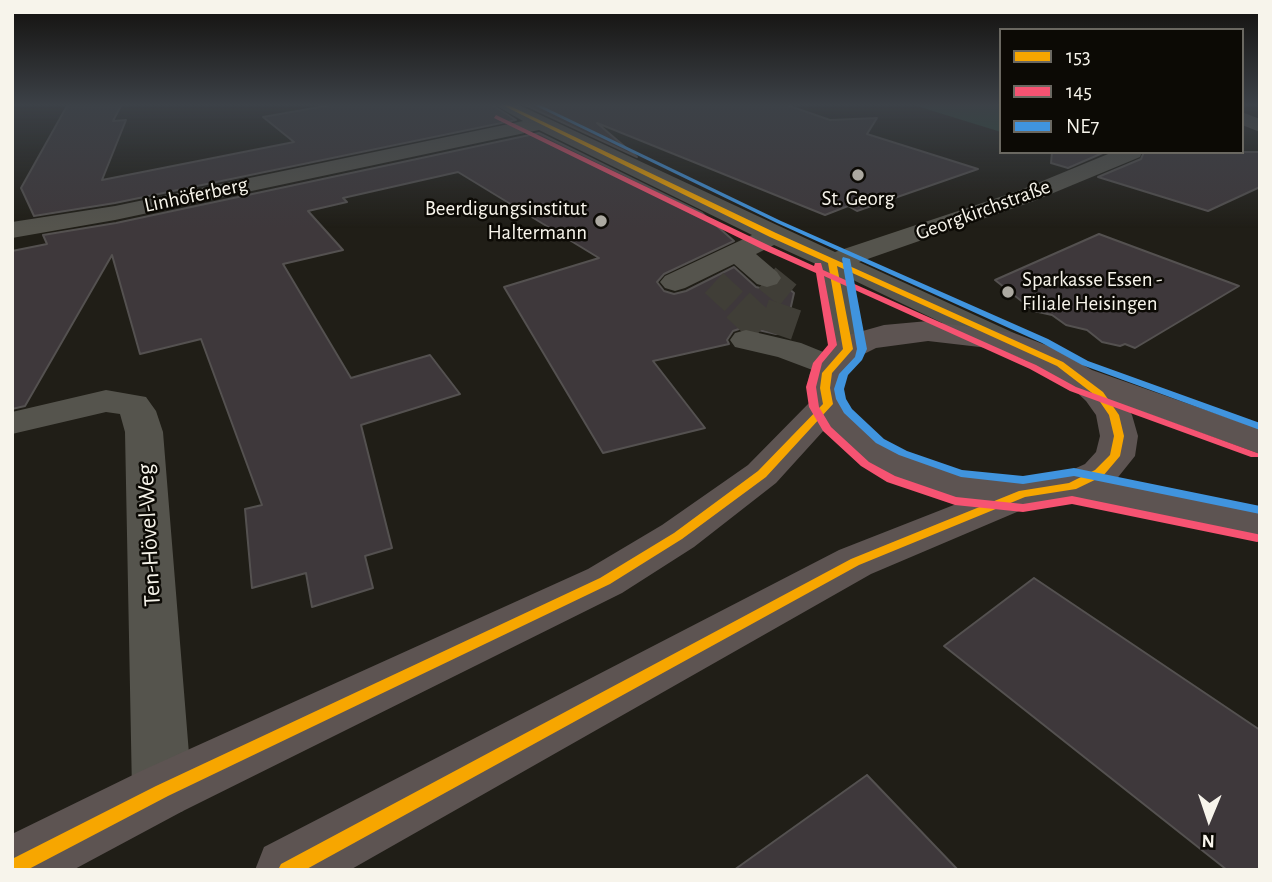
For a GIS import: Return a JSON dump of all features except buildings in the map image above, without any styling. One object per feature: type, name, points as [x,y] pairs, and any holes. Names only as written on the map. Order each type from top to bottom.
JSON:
[{"type":"main road","points":[[12,868],[162,791],[605,581],[678,536],[762,474],[836,373],[884,335],[949,331],[1003,340],[1039,354],[1079,376],[1260,442]]},
{"type":"main road","points":[[836,373],[837,420],[872,452],[897,466],[958,487],[1048,490],[1260,524]]},
{"type":"main road","points":[[287,870],[855,562],[1099,473],[1115,456],[1119,436],[1114,415],[1100,394],[1079,376]]},
{"type":"street","name":"Linhöferberg","points":[[12,230],[115,213],[438,145]]},
{"type":"street","points":[[589,145],[773,235],[903,292],[1003,340]]},
{"type":"street","name":"Georgkirchstraße","points":[[832,262],[1026,196],[1127,154]]},
{"type":"street","points":[[767,278],[707,274],[773,235]]},
{"type":"street","points":[[771,340],[836,373],[832,262]]},
{"type":"street","name":"Ten-Hövel-Weg","points":[[12,423],[106,401],[122,401],[133,405],[138,411],[144,432],[162,791]]},
{"type":"tunnel","points":[[767,278],[788,295],[784,307]]},
{"type":"tunnel","points":[[714,283],[740,307]]},
{"type":"tunnel","points":[[738,305],[770,335]]},
{"type":"tunnel","points":[[775,334],[785,305]]},
{"type":"transit line","name":"145","points":[[554,145],[767,248],[1033,367],[1073,389],[1255,455]]},
{"type":"transit line","name":"153","points":[[287,870],[855,562],[1023,494],[1072,486],[1099,473],[1115,456],[1119,436],[1114,415],[1100,394],[1060,364],[773,235],[587,145]]},
{"type":"transit line","name":"NE7","points":[[619,145],[779,222],[1045,341],[1085,363],[1260,427]]},
{"type":"transit line","name":"NE7","points":[[846,259],[862,349],[859,358],[844,374],[839,389],[848,411],[880,441],[903,453],[961,473],[1023,480],[1074,472],[1260,510]]},
{"type":"transit line","name":"153","points":[[12,868],[162,791],[605,581],[678,536],[762,474],[828,404],[825,388],[827,373],[848,349],[832,262]]},
{"type":"transit line","name":"145","points":[[818,265],[833,345],[818,363],[811,387],[814,407],[827,429],[865,464],[891,479],[955,501],[1023,508],[1072,500],[1257,538]]},
{"type":"place","name":"St. Georg","points":[[858,175]]},
{"type":"place","name":"Beerdigungsinstitut Haltermann","points":[[601,221]]},
{"type":"place","name":"Sparkasse Essen - Filiale Heisingen","points":[[1008,292]]}]
